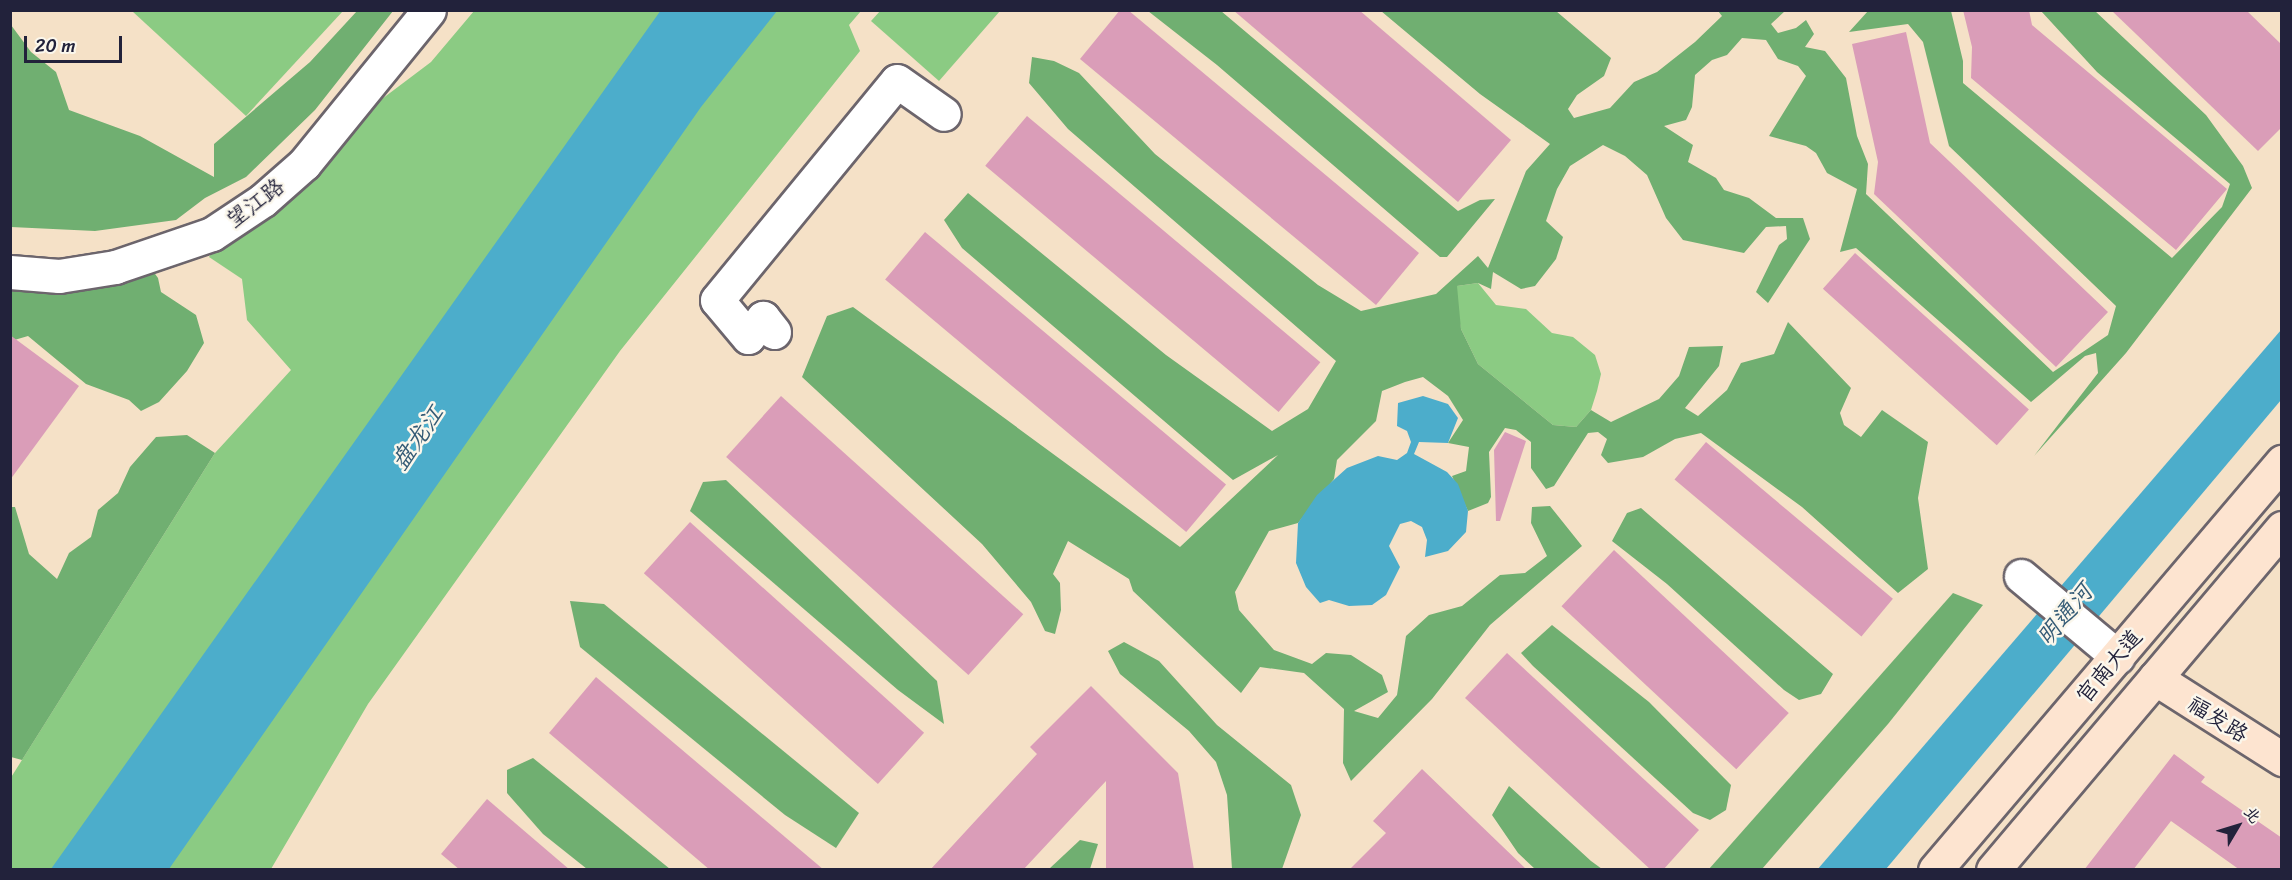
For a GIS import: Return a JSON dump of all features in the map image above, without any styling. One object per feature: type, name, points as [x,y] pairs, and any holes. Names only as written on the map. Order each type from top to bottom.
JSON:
[{"type":"main road","name":"官南大道","points":[[1935,870],[2282,462]]},
{"type":"main road","name":"官南大道","points":[[1992,870],[2282,528]]},
{"type":"main road","name":"福发路","points":[[2156,678],[2282,759]]},
{"type":"street","name":"望江路","points":[[10,272],[59,276],[115,267],[212,234],[263,200],[304,164],[429,10]]},
{"type":"street","points":[[774,332],[763,318],[748,337],[717,300],[897,81],[944,114]]},
{"type":"street","points":[[2021,576],[2118,657]]},
{"type":"green space","points":[[881,10],[1000,11],[939,81],[871,21]]},
{"type":"green space","points":[[132,11],[343,11],[246,116]]},
{"type":"green space","points":[[357,11],[393,11],[315,110],[246,177],[205,198],[176,220],[95,231],[11,227],[11,25],[31,52],[56,72],[69,110],[140,136],[214,177],[214,144],[310,62]]},
{"type":"green space","points":[[474,11],[861,11],[849,25],[860,51],[620,351],[368,704],[271,869],[11,869],[10,779],[215,453],[291,370],[247,320],[242,279],[209,257],[248,200],[431,62]]},
{"type":"green space","points":[[1148,11],[1221,11],[1458,211],[1480,200],[1495,199],[1447,257],[1440,257],[1217,65]]},
{"type":"green space","points":[[1381,11],[1556,11],[1611,58],[1604,76],[1577,95],[1568,109],[1574,118],[1610,108],[1634,82],[1657,72],[1695,42],[1722,16],[1718,11],[1785,11],[1771,24],[1778,33],[1796,28],[1806,20],[1814,34],[1805,47],[1825,51],[1846,78],[1857,136],[1868,164],[1866,194],[2053,372],[2108,335],[2116,306],[1949,146],[1923,42],[1908,24],[1849,32],[1868,11],[1951,11],[1963,61],[1963,83],[2172,258],[2222,207],[2230,184],[2097,72],[2041,11],[2095,11],[2206,115],[2243,166],[2252,188],[2126,353],[2034,456],[2098,373],[2096,353],[2085,356],[2031,402],[1856,248],[1840,252],[1857,189],[1827,173],[1816,153],[1806,146],[1769,136],[1806,76],[1798,66],[1778,59],[1766,40],[1742,38],[1727,55],[1712,60],[1695,75],[1692,107],[1686,120],[1664,126],[1693,145],[1688,162],[1716,178],[1724,190],[1749,198],[1776,218],[1803,218],[1810,239],[1768,303],[1756,292],[1779,245],[1787,239],[1786,226],[1766,227],[1744,253],[1683,240],[1666,218],[1647,175],[1625,156],[1603,145],[1570,166],[1557,189],[1546,221],[1563,237],[1556,259],[1535,286],[1521,289],[1493,272],[1491,289],[1478,283],[1457,286],[1461,329],[1478,364],[1553,425],[1576,427],[1591,410],[1611,422],[1659,399],[1679,376],[1689,347],[1723,346],[1719,366],[1685,408],[1698,416],[1727,390],[1741,363],[1774,354],[1788,322],[1851,388],[1840,413],[1844,425],[1861,437],[1882,410],[1928,442],[1918,498],[1928,569],[1898,593],[1802,507],[1701,433],[1675,439],[1643,457],[1608,463],[1601,455],[1607,439],[1598,432],[1588,433],[1554,486],[1546,489],[1531,468],[1531,442],[1516,430],[1505,428],[1489,452],[1491,497],[1488,503],[1468,511],[1452,476],[1466,471],[1469,447],[1448,443],[1463,420],[1448,396],[1423,377],[1405,382],[1382,391],[1376,421],[1337,460],[1334,479],[1298,523],[1269,531],[1235,592],[1239,610],[1274,650],[1312,664],[1326,653],[1351,655],[1382,675],[1388,692],[1354,711],[1378,718],[1397,695],[1406,636],[1429,615],[1462,606],[1500,575],[1525,573],[1547,556],[1531,523],[1532,507],[1550,506],[1582,546],[1490,625],[1432,699],[1351,781],[1343,763],[1344,709],[1304,673],[1260,667],[1241,693],[1133,591],[1129,579],[1068,541],[1053,574],[1060,583],[1061,610],[1055,634],[1045,631],[1031,602],[982,544],[802,377],[827,316],[853,307],[1180,547],[1278,455],[1233,480],[962,248],[944,220],[968,193],[1166,355],[1272,431],[1308,409],[1336,361],[1068,129],[1029,83],[1032,57],[1054,61],[1079,73],[1155,154],[1318,285],[1361,311],[1436,294],[1478,256],[1488,268],[1526,171],[1550,144],[1480,94]]},
{"type":"green space","points":[[137,249],[158,278],[161,292],[196,315],[204,343],[187,371],[159,402],[141,411],[129,400],[86,384],[28,336],[11,341],[11,285]]},
{"type":"green space","points":[[1478,283],[1496,305],[1526,309],[1552,333],[1573,337],[1595,355],[1601,374],[1597,391],[1591,410],[1576,427],[1553,425],[1478,364],[1461,329],[1456,303],[1457,286]]},
{"type":"green space","points":[[187,435],[215,453],[22,760],[11,757],[11,507],[15,507],[29,554],[57,579],[69,553],[91,537],[98,510],[118,493],[130,467],[156,437]]},
{"type":"green space","points":[[726,480],[937,681],[944,724],[898,690],[690,511],[703,482]]},
{"type":"green space","points":[[1641,508],[1833,674],[1821,694],[1799,700],[1784,690],[1667,584],[1612,541],[1627,513]]},
{"type":"green space","points":[[1953,593],[1983,605],[1888,724],[1762,869],[1709,869]]},
{"type":"green space","points":[[570,601],[604,604],[859,813],[836,848],[785,815],[580,647]]},
{"type":"green space","points":[[1552,625],[1649,702],[1731,785],[1726,810],[1710,820],[1693,813],[1533,666],[1521,653]]},
{"type":"green space","points":[[1124,642],[1159,661],[1217,725],[1291,785],[1301,815],[1282,869],[1232,869],[1227,795],[1216,762],[1189,731],[1120,674],[1108,651]]},
{"type":"green space","points":[[533,758],[670,869],[587,869],[543,834],[507,793],[507,770]]},
{"type":"green space","points":[[1509,786],[1602,869],[1535,869],[1518,853],[1492,815]]},
{"type":"green space","points":[[1080,840],[1098,844],[1090,869],[1049,869]]},
{"type":"water","name":"盘龙江","points":[[661,10],[777,11],[701,107],[169,869],[51,869]]},
{"type":"water","name":"明通河","points":[[2281,330],[2281,400],[1886,869],[1817,870]]},
{"type":"water","points":[[1423,396],[1448,404],[1458,418],[1448,443],[1419,442],[1414,454],[1447,472],[1458,484],[1468,511],[1466,532],[1448,551],[1425,557],[1427,540],[1422,527],[1411,521],[1400,524],[1389,546],[1400,567],[1386,595],[1372,605],[1349,606],[1329,600],[1320,603],[1306,587],[1296,563],[1298,523],[1317,495],[1347,468],[1378,456],[1397,460],[1407,453],[1411,442],[1407,431],[1397,426],[1398,403]]},
{"type":"building","points":[[1120,10],[1128,10],[1419,253],[1376,305],[1080,59]]},
{"type":"building","points":[[1233,10],[1359,10],[1511,140],[1458,202]]},
{"type":"building","points":[[1963,10],[2029,10],[2032,25],[2227,189],[2176,250],[1971,78],[1972,47]]},
{"type":"building","points":[[2111,10],[2246,10],[2282,45],[2282,127],[2258,151]]},
{"type":"building","points":[[1906,32],[1930,143],[2108,312],[2056,367],[1874,194],[1878,162],[1852,44]]},
{"type":"building","points":[[1027,116],[1320,362],[1279,412],[985,166]]},
{"type":"building","points":[[925,232],[1226,485],[1186,532],[885,279]]},
{"type":"building","points":[[1855,253],[2029,410],[1997,445],[1823,289]]},
{"type":"building","points":[[10,335],[79,386],[10,480]]},
{"type":"building","points":[[781,396],[1023,614],[968,675],[726,457]]},
{"type":"building","points":[[1505,432],[1526,441],[1500,521],[1496,521],[1494,450]]},
{"type":"building","points":[[1706,442],[1893,599],[1861,636],[1675,480]]},
{"type":"building","points":[[690,522],[924,733],[878,784],[644,573]]},
{"type":"building","points":[[1614,550],[1789,713],[1736,769],[1561,606]]},
{"type":"building","points":[[1507,653],[1699,830],[1663,870],[1651,870],[1465,698]]},
{"type":"building","points":[[596,677],[824,870],[710,870],[549,733]]},
{"type":"building","points":[[1091,686],[1178,773],[1194,870],[1106,870],[1106,781],[1023,870],[930,870],[1037,754],[1030,747]]},
{"type":"building","points":[[2174,754],[2205,777],[2201,782],[2282,838],[2282,870],[2240,870],[2171,821],[2133,870],[2084,870]]},
{"type":"building","points":[[1422,769],[1527,870],[1349,870],[1386,833],[1373,821]]},
{"type":"building","points":[[487,799],[570,870],[460,870],[441,854]]}]
